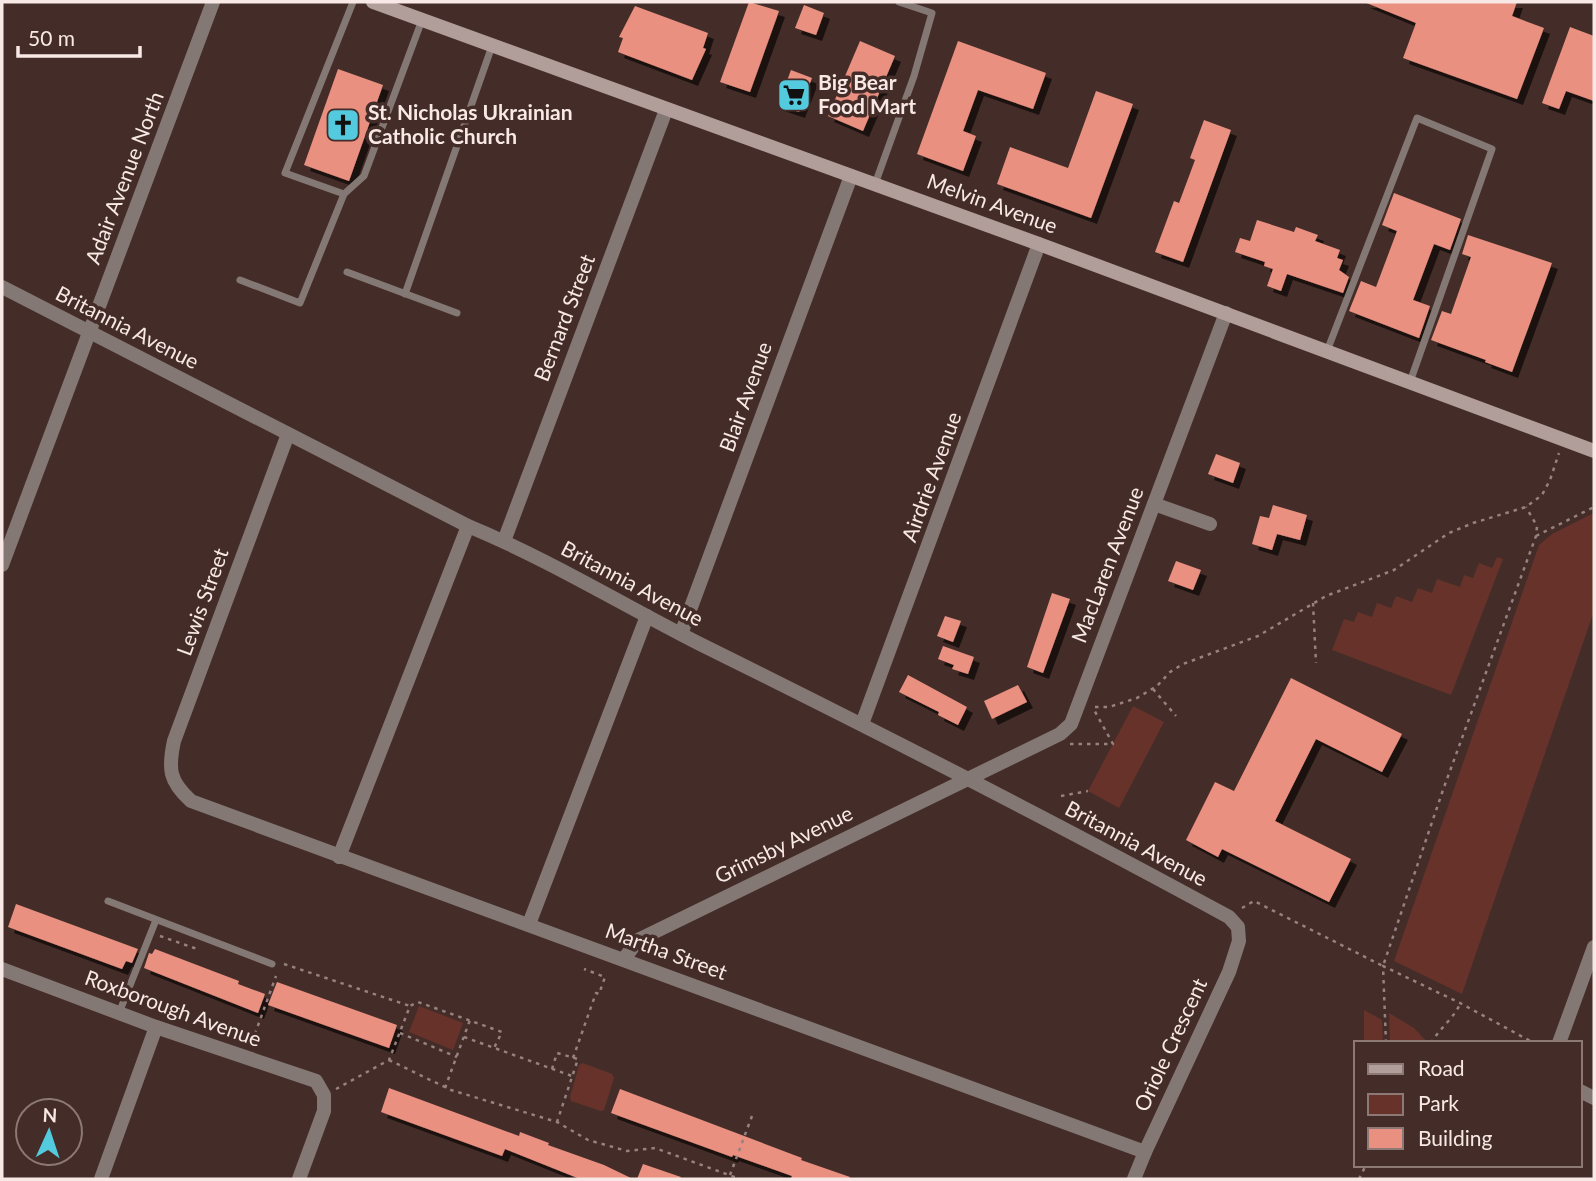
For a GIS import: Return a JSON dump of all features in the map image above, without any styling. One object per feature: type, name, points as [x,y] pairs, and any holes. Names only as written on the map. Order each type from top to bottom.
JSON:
[{"type":"street","name":"Adair Avenue North","points":[[2,565],[213,2]]},
{"type":"street","name":"Melvin Avenue","points":[[373,2],[1039,244],[1594,451]]},
{"type":"street","name":"Bernard Street","points":[[504,541],[666,110]]},
{"type":"street","name":"Blair Avenue","points":[[681,634],[851,176]]},
{"type":"street","name":"Airdrie Avenue","points":[[862,724],[1039,244]]},
{"type":"street","name":"Britannia Avenue","points":[[2,287],[969,779],[1234,922]]},
{"type":"street","name":"MacLaren Avenue","points":[[969,779],[1060,734],[1085,706],[1154,504],[1226,313]]},
{"type":"street","name":"Lewis Street","points":[[176,787],[169,764],[174,741],[288,433]]},
{"type":"street","points":[[1154,504],[1210,524]]},
{"type":"street","points":[[339,856],[468,526]]},
{"type":"street","points":[[529,924],[647,615]]},
{"type":"street","name":"Grimsby Avenue","points":[[624,959],[638,940],[969,779]]},
{"type":"street","name":"Martha Street","points":[[176,787],[191,801],[1145,1152]]},
{"type":"street","name":"Oriole Crescent","points":[[1134,1179],[1229,972],[1239,941],[1234,922]]},
{"type":"street","points":[[1560,1041],[1594,947]]},
{"type":"street","name":"Roxborough Avenue","points":[[2,969],[156,1027],[316,1080],[324,1095]]},
{"type":"street","points":[[101,1179],[156,1027]]},
{"type":"street","points":[[299,1179],[324,1111],[324,1095]]},
{"type":"lane","points":[[344,194],[285,173],[353,2]]},
{"type":"lane","points":[[874,184],[914,76],[932,13],[899,2]]},
{"type":"lane","points":[[240,280],[300,303],[344,194],[364,176],[422,20]]},
{"type":"lane","points":[[405,294],[492,46]]},
{"type":"lane","points":[[1327,351],[1417,118],[1492,149],[1410,382]]},
{"type":"lane","points":[[347,272],[457,313]]},
{"type":"lane","points":[[107,901],[272,964]]},
{"type":"lane","points":[[119,1013],[156,920]]},
{"type":"path","points":[[1085,706],[1109,707],[1137,698],[1153,689],[1170,672],[1183,664],[1258,636],[1339,590],[1394,570],[1449,533],[1472,523],[1526,507],[1542,495],[1564,440]]},
{"type":"path","points":[[1536,536],[1594,506]]},
{"type":"path","points":[[1386,1041],[1383,967],[1443,790],[1536,536],[1537,526],[1526,507]]},
{"type":"path","points":[[1313,603],[1316,663]]},
{"type":"path","points":[[1153,689],[1176,716]]},
{"type":"path","points":[[1046,741],[1078,745],[1113,744],[1085,706]]},
{"type":"path","points":[[1061,796],[1088,791]]},
{"type":"path","points":[[1234,922],[1254,901],[1460,1003],[1530,1041]]},
{"type":"path","points":[[247,1059],[281,963],[410,1006]]},
{"type":"path","points":[[573,1058],[596,993],[599,994],[605,977],[584,969]]},
{"type":"path","points":[[324,1095],[389,1060],[410,1006],[418,1002],[502,1032],[494,1048]]},
{"type":"path","points":[[1432,1041],[1460,1003]]},
{"type":"path","points":[[445,1088],[470,1020]]},
{"type":"path","points":[[400,1033],[457,1057]]},
{"type":"path","points":[[464,1037],[572,1076]]},
{"type":"path","points":[[552,1069],[556,1053],[578,1059],[556,1122]]},
{"type":"path","points":[[389,1060],[445,1088],[556,1122],[588,1140],[627,1151],[655,1148],[740,1179]]},
{"type":"path","points":[[729,1175],[752,1116]]},
{"type":"green space","points":[[1594,513],[1594,611],[1462,994],[1394,961],[1539,545],[1552,534]]},
{"type":"green space","points":[[1497,557],[1503,559],[1451,695],[1332,650],[1344,619],[1354,622],[1358,612],[1372,617],[1377,603],[1391,608],[1396,596],[1412,602],[1418,588],[1432,593],[1437,579],[1460,587],[1464,575],[1473,578],[1479,563],[1492,568]]},
{"type":"green space","points":[[1133,706],[1164,722],[1119,808],[1088,791]]},
{"type":"green space","points":[[419,1006],[463,1023],[453,1050],[409,1032]]},
{"type":"green space","points":[[1364,1010],[1382,1020],[1383,1041],[1364,1041]]},
{"type":"green space","points":[[1389,1013],[1414,1028],[1426,1041],[1390,1041]]},
{"type":"green space","points":[[583,1063],[612,1074],[614,1078],[604,1110],[571,1101],[579,1065]]},
{"type":"building","points":[[749,2],[779,11],[750,92],[720,82]]},
{"type":"building","points":[[1364,2],[1517,2],[1512,16],[1544,28],[1517,99],[1403,58],[1416,23]]},
{"type":"building","points":[[804,5],[824,13],[816,35],[795,28]]},
{"type":"building","points":[[635,6],[708,33],[703,48],[706,49],[692,80],[618,52],[623,38],[619,37]]},
{"type":"building","points":[[1570,27],[1594,36],[1594,101],[1566,91],[1559,109],[1542,103]]},
{"type":"building","points":[[860,41],[895,56],[863,131],[828,116]]},
{"type":"building","points":[[958,41],[1046,73],[1033,109],[978,90],[963,131],[976,136],[963,171],[917,154]]},
{"type":"building","name":"St. Nicholas Ukrainian Catholic Church","points":[[338,69],[383,85],[349,181],[304,165]]},
{"type":"building","points":[[791,70],[812,78],[799,112],[778,105]]},
{"type":"building","points":[[1096,91],[1133,104],[1091,218],[997,184],[1010,147],[1068,168]]},
{"type":"building","points":[[1204,120],[1231,130],[1183,262],[1155,252],[1174,201],[1179,203],[1195,160],[1190,158]]},
{"type":"building","points":[[1394,193],[1461,219],[1450,250],[1434,244],[1413,300],[1430,306],[1419,338],[1349,311],[1361,281],[1376,287],[1397,231],[1382,225]]},
{"type":"building","points":[[1257,220],[1294,232],[1296,227],[1318,235],[1315,241],[1340,250],[1337,258],[1343,260],[1339,270],[1349,277],[1343,293],[1287,274],[1281,291],[1267,286],[1273,269],[1264,266],[1265,262],[1235,252],[1240,238],[1250,241]]},
{"type":"building","points":[[1468,235],[1552,263],[1512,372],[1431,340],[1442,311],[1451,314],[1471,257],[1462,254]]},
{"type":"building","points":[[1216,454],[1240,463],[1233,483],[1208,474]]},
{"type":"building","points":[[1273,505],[1307,515],[1300,540],[1277,534],[1272,550],[1252,544],[1260,516],[1269,518]]},
{"type":"building","points":[[1176,561],[1201,570],[1193,590],[1168,581]]},
{"type":"building","points":[[1052,593],[1070,599],[1043,673],[1027,667]]},
{"type":"building","points":[[945,616],[961,621],[953,642],[937,636]]},
{"type":"building","points":[[943,646],[974,657],[968,674],[952,669],[954,665],[938,659]]},
{"type":"building","points":[[908,675],[967,707],[958,725],[899,692]]},
{"type":"building","points":[[1291,678],[1402,734],[1382,772],[1316,739],[1275,821],[1351,859],[1329,902],[1222,849],[1218,857],[1186,840],[1215,782],[1234,791]]},
{"type":"building","points":[[1018,685],[1027,702],[992,719],[984,701]]},
{"type":"building","points":[[16,904],[138,949],[132,963],[126,961],[122,969],[8,927]]},
{"type":"building","points":[[155,949],[239,981],[238,984],[265,994],[258,1013],[144,968],[149,953],[152,954]]},
{"type":"building","points":[[277,982],[397,1025],[389,1048],[268,1005]]},
{"type":"building","points":[[389,1088],[519,1136],[520,1132],[633,1179],[580,1179],[505,1149],[502,1156],[381,1112]]},
{"type":"building","points":[[620,1089],[850,1177],[791,1179],[792,1176],[611,1113]]},
{"type":"building","points":[[643,1164],[681,1177],[637,1179]]},
{"type":"place","name":"Big Bear Food Mart","points":[[794,95]]},
{"type":"place","name":"St. Nicholas Ukrainian Catholic Church","points":[[343,125]]}]
